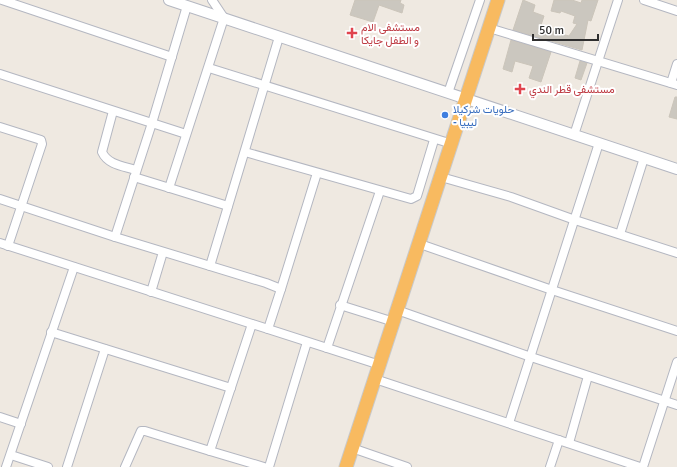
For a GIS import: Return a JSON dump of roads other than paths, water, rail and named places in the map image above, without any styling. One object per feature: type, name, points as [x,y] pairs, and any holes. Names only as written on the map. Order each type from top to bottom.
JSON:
[{"type":"highway","points":[[346,467],[442,177],[498,0]]},
{"type":"street","points":[[0,6],[2,0],[172,57]]},
{"type":"street","points":[[169,0],[677,169]]},
{"type":"street","points":[[212,0],[224,18]]},
{"type":"street","points":[[448,93],[480,0]]},
{"type":"street","points":[[574,135],[618,0]]},
{"type":"street","points":[[644,0],[677,11]]},
{"type":"street","points":[[114,237],[152,123],[187,6]]},
{"type":"street","points":[[169,188],[224,18]]},
{"type":"street","points":[[489,28],[674,84],[677,64]]},
{"type":"street","points":[[210,266],[279,37]]},
{"type":"street","points":[[208,68],[434,140],[452,144]]},
{"type":"street","points":[[0,74],[186,134]]},
{"type":"street","points":[[113,111],[102,152],[104,157],[110,162],[169,188],[228,206]]},
{"type":"street","points":[[0,127],[40,140],[42,144],[21,206],[4,244],[380,365]]},
{"type":"street","points":[[245,152],[411,199],[417,196],[434,140]]},
{"type":"street","points":[[509,423],[599,143]]},
{"type":"street","points":[[620,234],[644,158]]},
{"type":"street","points":[[268,329],[317,172]]},
{"type":"street","points":[[442,177],[511,197],[574,220],[677,253]]},
{"type":"street","points":[[327,348],[340,305],[380,191]]},
{"type":"street","points":[[0,199],[114,237],[266,283],[281,290]]},
{"type":"street","points":[[420,244],[552,290],[677,331]]},
{"type":"street","points":[[151,292],[163,252]]},
{"type":"street","points":[[6,467],[74,267]]},
{"type":"street","points":[[340,305],[396,316],[531,357],[677,405]]},
{"type":"street","points":[[210,451],[252,324]]},
{"type":"street","points":[[51,332],[231,388]]},
{"type":"street","points":[[269,467],[307,342]]},
{"type":"street","points":[[67,467],[105,349]]},
{"type":"street","points":[[643,467],[677,362]]},
{"type":"street","points":[[569,442],[588,376]]},
{"type":"street","points":[[375,379],[569,442],[640,467]]},
{"type":"street","points":[[0,417],[21,424]]},
{"type":"street","points":[[125,467],[141,431],[146,431],[264,467]]},
{"type":"street","points":[[550,467],[559,440]]},
{"type":"street","points":[[352,448],[407,467]]},
{"type":"street","points":[[10,455],[48,467]]},
{"type":"place","name":"مستشفى الام و الطفل جايكا","points":[[352,33]]},
{"type":"place","name":"مستشفى قطر الندي","points":[[520,89]]},
{"type":"place","name":"حلويات شركيلا - ليبيا","points":[[445,115]]}]
